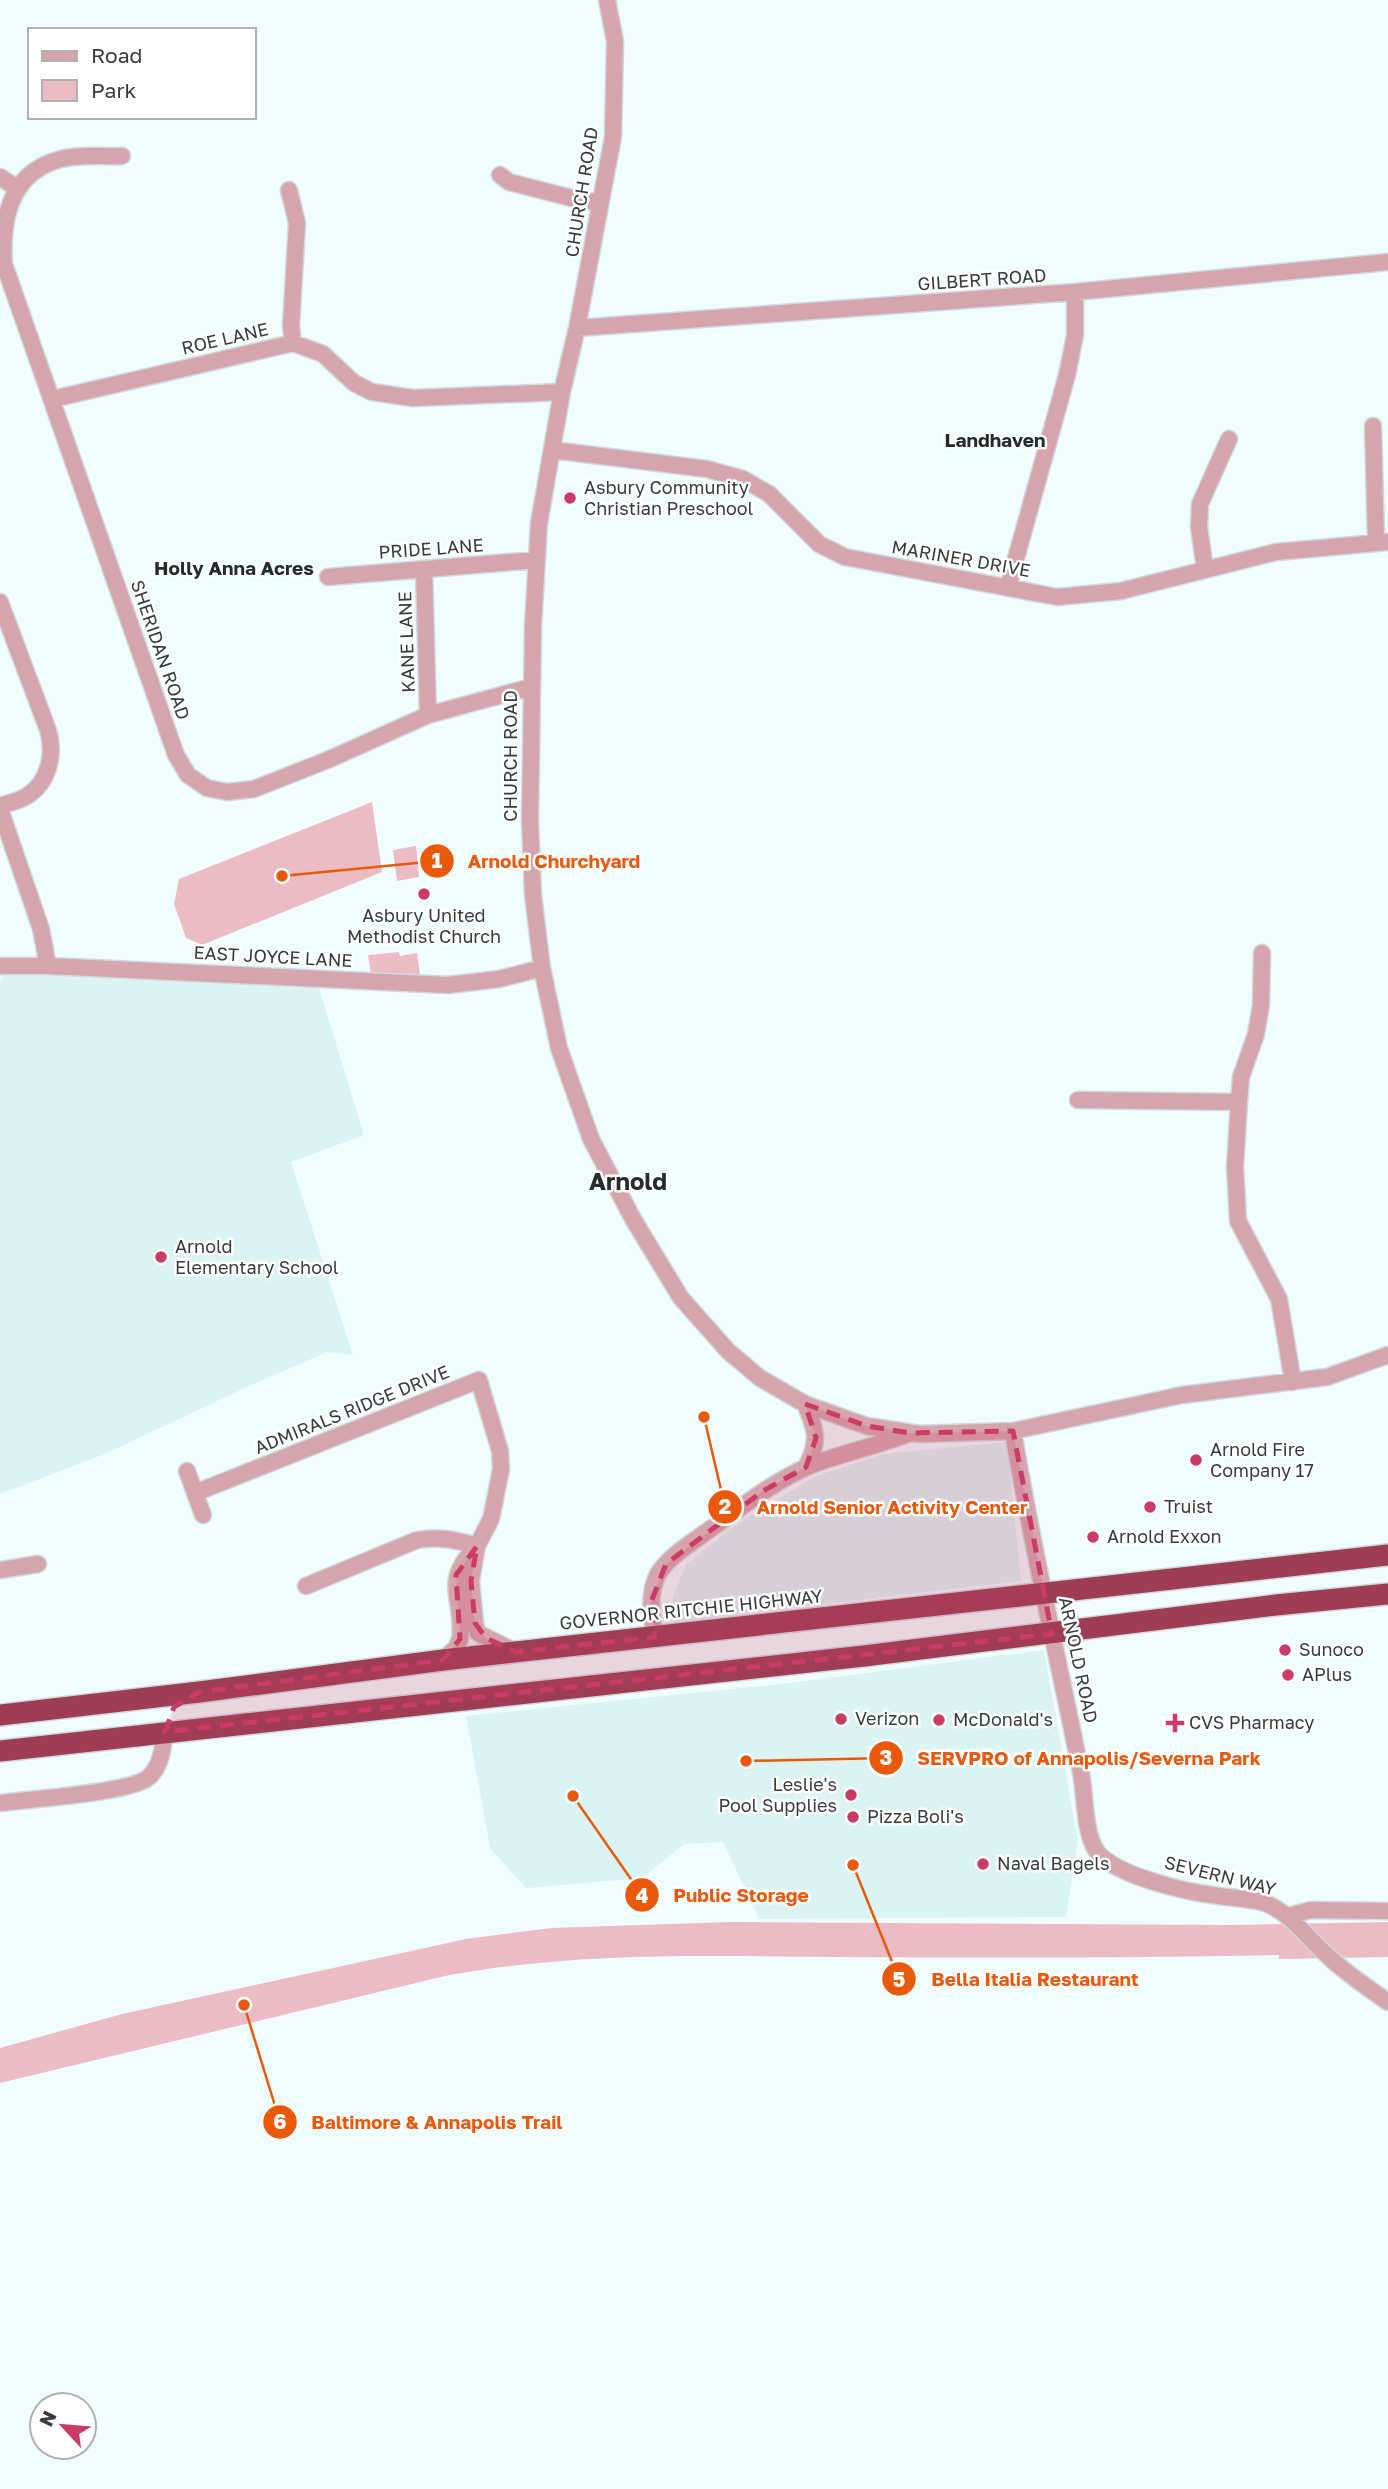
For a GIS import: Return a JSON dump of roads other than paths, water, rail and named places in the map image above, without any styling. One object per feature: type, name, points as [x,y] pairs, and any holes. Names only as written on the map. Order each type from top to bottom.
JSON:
[{"type":"highway","name":"GOVERNOR RITCHIE HIGHWAY","points":[[0,1715],[443,1660],[1388,1555]]},
{"type":"highway","points":[[0,1751],[1388,1594]]},
{"type":"highway","points":[[165,1732],[166,1717],[174,1707],[199,1692]]},
{"type":"street","name":"CHURCH ROAD","points":[[607,0],[615,41],[613,137],[578,328],[562,392],[539,523],[536,560],[530,820],[533,895],[542,968],[559,1048],[591,1139],[638,1227],[681,1298],[728,1351],[760,1378],[805,1404],[867,1426],[910,1433]]},
{"type":"street","name":"SHERIDAN ROAD","points":[[122,156],[59,159],[27,178],[8,206],[3,225],[4,264],[176,755],[188,775],[207,788],[227,792],[254,789],[330,759],[428,715],[531,687]]},
{"type":"street","points":[[500,175],[509,182],[583,201],[601,202]]},
{"type":"street","points":[[0,177],[18,189]]},
{"type":"street","points":[[289,190],[297,223],[291,326],[293,343]]},
{"type":"street","name":"GILBERT ROAD","points":[[578,328],[1075,292],[1388,262]]},
{"type":"street","points":[[1008,587],[1067,374],[1075,335],[1075,292]]},
{"type":"street","name":"ROE LANE","points":[[52,399],[293,343],[323,354],[354,383],[372,392],[413,398],[562,392]]},
{"type":"street","points":[[1373,426],[1382,542]]},
{"type":"street","points":[[1205,569],[1199,527],[1200,504],[1229,439]]},
{"type":"street","name":"MARINER DRIVE","points":[[552,450],[707,469],[743,479],[769,494],[818,544],[845,556],[1057,597],[1121,591],[1276,552],[1382,542]]},
{"type":"street","name":"PRIDE LANE","points":[[328,576],[536,560]]},
{"type":"street","name":"KANE LANE","points":[[424,569],[428,715]]},
{"type":"street","points":[[0,602],[48,730],[52,751],[47,772],[35,789],[29,795],[0,807],[41,929],[48,966]]},
{"type":"street","points":[[1262,953],[1261,1005],[1256,1034],[1241,1077],[1235,1167],[1238,1221],[1279,1299],[1293,1382]]},
{"type":"street","name":"EAST JOYCE LANE","points":[[0,967],[48,966],[448,985],[499,979],[542,968]]},
{"type":"street","points":[[1078,1100],[1239,1102]]},
{"type":"street","points":[[655,1637],[652,1595],[658,1575],[666,1564],[763,1492],[806,1467],[887,1443],[910,1433],[1013,1431],[1182,1395],[1327,1377],[1388,1355]]},
{"type":"street","name":"ADMIRALS RIDGE DRIVE","points":[[195,1493],[479,1380],[500,1451],[501,1469],[491,1519],[477,1546],[464,1559],[456,1575],[460,1639],[443,1660]]},
{"type":"street","points":[[805,1404],[815,1427],[816,1438],[814,1453],[806,1467]]},
{"type":"street","name":"ARNOLD ROAD","points":[[1013,1431],[1083,1780],[1092,1844],[1102,1858],[1136,1874]]},
{"type":"street","points":[[187,1471],[203,1515]]},
{"type":"street","points":[[306,1586],[417,1540],[450,1539],[477,1546]]},
{"type":"street","name":"ADMIRALS RIDGE DRIVE","points":[[477,1546],[471,1581],[478,1633],[516,1652]]},
{"type":"street","points":[[0,1570],[38,1564]]},
{"type":"street","points":[[0,1803],[137,1785],[148,1778],[156,1768],[162,1753],[165,1732]]},
{"type":"street","name":"SEVERN WAY","points":[[1136,1874],[1191,1891],[1264,1903],[1288,1916],[1329,1958],[1388,2002]]},
{"type":"street","points":[[1288,1916],[1311,1910],[1388,1911]]},
{"type":"place","name":"Asbury Community Christian Preschool","points":[[570,498]]},
{"type":"place","name":"Arnold Churchyard","points":[[282,876]]},
{"type":"place","name":"Asbury United Methodist Church","points":[[424,894]]},
{"type":"place","name":"Arnold Elementary School","points":[[161,1257]]},
{"type":"place","name":"Arnold Senior Activity Center","points":[[704,1417]]},
{"type":"place","name":"Arnold Fire Company 17","points":[[1196,1460]]},
{"type":"place","name":"Truist","points":[[1150,1507]]},
{"type":"place","name":"Arnold Exxon","points":[[1093,1537]]},
{"type":"place","name":"Sunoco","points":[[1285,1650]]},
{"type":"place","name":"APlus","points":[[1288,1675]]},
{"type":"place","name":"Verizon","points":[[841,1719]]},
{"type":"place","name":"McDonald's","points":[[939,1720]]},
{"type":"place","name":"CVS Pharmacy","points":[[1175,1723]]},
{"type":"place","name":"SERVPRO of Annapolis/Severna Park","points":[[746,1761]]},
{"type":"place","name":"Leslie's Pool Supplies","points":[[851,1795]]},
{"type":"place","name":"Public Storage","points":[[573,1796]]},
{"type":"place","name":"Pizza Boli's","points":[[853,1817]]},
{"type":"place","name":"Naval Bagels","points":[[983,1864]]},
{"type":"place","name":"Bella Italia Restaurant","points":[[853,1865]]},
{"type":"place","name":"Baltimore & Annapolis Trail","points":[[244,2005]]},
{"type":"district","name":"Landhaven","points":[[995,440]]},
{"type":"district","name":"Holly Anna Acres","points":[[234,568]]},
{"type":"district","name":"Arnold","points":[[628,1182]]}]
